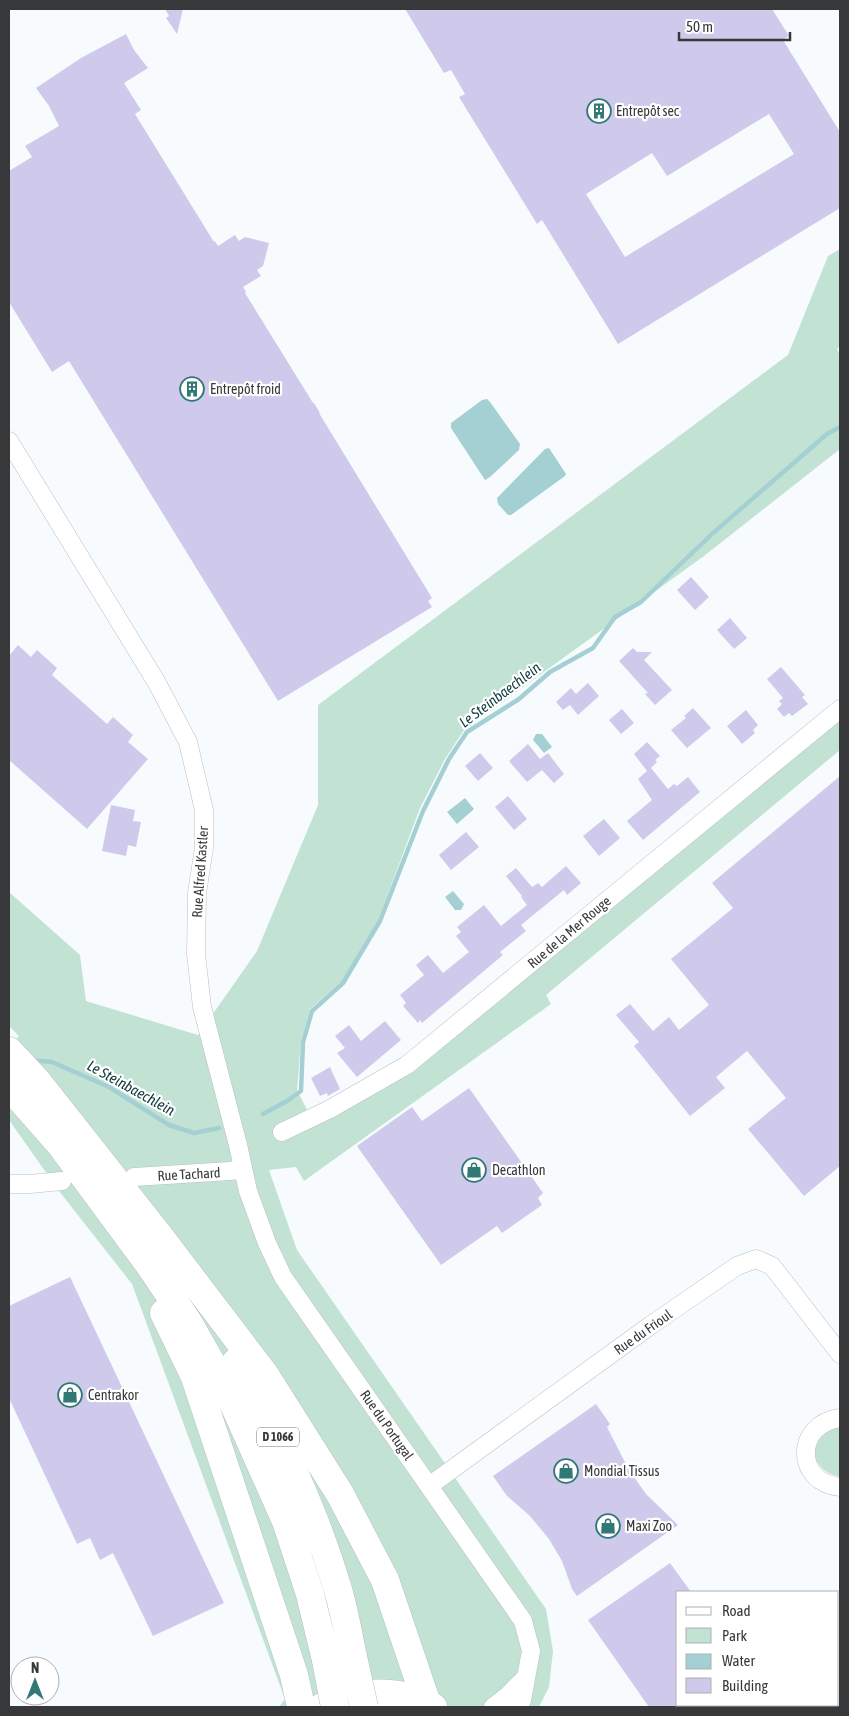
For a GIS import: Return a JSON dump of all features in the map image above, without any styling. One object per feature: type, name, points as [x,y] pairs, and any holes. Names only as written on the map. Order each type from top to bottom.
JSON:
[{"type":"main road","name":"D 1066","points":[[9,1051],[36,1080],[160,1237],[249,1384],[279,1439],[311,1513],[337,1586],[364,1707]]},
{"type":"main road","name":"D 1066","points":[[9,1086],[60,1144],[148,1263],[188,1322],[231,1398],[286,1521],[310,1594],[335,1707]]},
{"type":"main road","points":[[160,1237],[265,1375],[340,1494],[385,1580],[430,1706]]},
{"type":"main road","points":[[148,1263],[154,1293],[195,1377],[294,1675],[301,1707]]},
{"type":"main road","points":[[322,1707],[332,1702],[364,1694],[396,1695],[430,1706]]},
{"type":"street","name":"Rue Alfred Kastler","points":[[9,441],[157,683],[188,742],[204,810],[204,848],[197,893],[196,954],[202,1007],[243,1169]]},
{"type":"street","name":"Rue de la Mer Rouge","points":[[282,1132],[330,1109],[407,1066],[840,708]]},
{"type":"street","name":"Rue Tachard","points":[[134,1176],[243,1169]]},
{"type":"street","name":"Rue du Portugal","points":[[243,1169],[248,1191],[266,1243],[283,1277],[523,1621],[531,1651],[522,1700],[517,1707]]},
{"type":"street","points":[[9,1184],[62,1181]]},
{"type":"street","name":"Rue du Frioul","points":[[429,1486],[651,1325],[737,1266],[756,1259],[772,1266],[840,1354]]},
{"type":"street","points":[[840,1418],[831,1419],[817,1427],[808,1440],[806,1450],[807,1461],[811,1470],[818,1478],[827,1484],[840,1487]]},
{"type":"street","points":[[493,1707],[508,1696],[526,1676]]},
{"type":"green space","points":[[840,249],[840,346],[837,349],[840,355],[840,449],[704,556],[464,730],[445,759],[420,808],[378,921],[343,980],[310,1009],[301,1040],[297,1090],[314,1124],[412,1069],[840,717],[840,750],[546,995],[551,1004],[304,1181],[296,1167],[269,1170],[297,1250],[546,1609],[553,1651],[549,1687],[539,1707],[279,1707],[285,1699],[132,1284],[59,1191],[9,1120],[9,1046],[19,1036],[9,1026],[9,892],[80,955],[86,1001],[198,1035],[257,951],[318,805],[318,705],[788,355],[828,256]]},
{"type":"green space","points":[[840,1426],[840,1477],[832,1475],[820,1466],[814,1454],[814,1447],[822,1434]]},
{"type":"water","points":[[487,399],[520,444],[519,450],[485,480],[451,428],[451,423],[482,400]]},
{"type":"water","points":[[549,448],[566,474],[565,476],[511,515],[508,515],[498,504],[497,498],[545,449]]},
{"type":"water","points":[[536,734],[542,734],[552,747],[544,753],[533,740]]},
{"type":"water","points":[[465,798],[474,809],[457,824],[447,812]]},
{"type":"water","points":[[453,891],[464,904],[461,910],[455,910],[445,897]]},
{"type":"building","points":[[165,9],[183,9],[177,34],[166,18],[169,16]]},
{"type":"building","points":[[405,9],[772,9],[789,36],[783,40],[840,132],[840,208],[618,344],[542,220],[537,224],[459,97],[465,94],[451,70],[444,73]],"holes":[[[769,114],[794,154],[625,257],[586,194],[652,153],[667,176]]]},
{"type":"building","name":"Entrepôt froid","points":[[126,34],[134,50],[148,68],[124,83],[141,110],[135,114],[218,246],[235,235],[239,241],[245,237],[269,243],[263,266],[257,270],[261,276],[243,287],[245,293],[432,598],[428,601],[432,607],[278,701],[69,361],[52,372],[9,302],[9,171],[32,157],[25,146],[59,126],[49,106],[36,88],[81,58]]},
{"type":"building","points":[[691,577],[709,597],[695,610],[677,590]]},
{"type":"building","points":[[730,618],[747,638],[734,649],[717,630]]},
{"type":"building","points":[[18,645],[31,657],[37,650],[57,668],[52,675],[107,724],[113,717],[133,735],[128,742],[148,759],[87,829],[9,760],[9,656]]},
{"type":"building","points":[[633,648],[637,652],[652,652],[644,660],[672,690],[655,705],[645,694],[648,693],[619,661]]},
{"type":"building","points":[[781,667],[805,695],[802,697],[808,704],[792,716],[789,713],[784,717],[777,709],[782,704],[779,701],[783,698],[767,679]]},
{"type":"building","points":[[588,683],[599,696],[578,715],[570,705],[563,710],[556,702],[571,688],[576,694]]},
{"type":"building","points":[[693,708],[711,728],[687,748],[671,730],[686,718],[684,716]]},
{"type":"building","points":[[622,709],[634,723],[621,734],[609,720]]},
{"type":"building","points":[[746,710],[758,725],[753,730],[755,733],[742,744],[727,726]]},
{"type":"building","points":[[647,742],[660,756],[655,760],[657,762],[651,768],[668,789],[674,784],[677,786],[688,777],[700,792],[643,840],[627,821],[652,800],[638,779],[647,771],[634,754]]},
{"type":"building","points":[[528,744],[540,759],[548,753],[564,774],[554,783],[542,770],[527,782],[509,761]]},
{"type":"building","points":[[480,753],[493,768],[478,781],[465,766]]},
{"type":"building","points":[[840,776],[840,1166],[804,1196],[748,1129],[786,1098],[747,1051],[716,1077],[725,1088],[690,1116],[634,1046],[639,1042],[616,1015],[630,1004],[653,1031],[669,1017],[679,1030],[709,1005],[671,959],[733,908],[712,883]]},
{"type":"building","points":[[508,796],[527,819],[514,830],[495,807]]},
{"type":"building","points":[[111,805],[135,810],[133,821],[141,822],[136,847],[128,845],[126,856],[102,851]]},
{"type":"building","points":[[604,819],[620,838],[599,856],[583,836]]},
{"type":"building","points":[[466,832],[479,847],[451,870],[439,855]]},
{"type":"building","points":[[566,866],[581,883],[567,895],[564,890],[521,925],[526,931],[500,952],[503,955],[422,1023],[420,1020],[418,1023],[403,1006],[406,1003],[400,995],[424,975],[416,965],[428,955],[443,973],[469,952],[456,936],[461,932],[457,927],[484,905],[501,926],[527,905],[506,876],[516,868],[532,887],[538,883],[542,887]]},
{"type":"building","points":[[385,1021],[401,1040],[357,1077],[337,1053],[345,1048],[335,1036],[349,1025],[361,1041]]},
{"type":"building","points":[[330,1067],[340,1089],[328,1096],[327,1093],[320,1096],[311,1078]]},
{"type":"building","points":[[469,1088],[543,1193],[538,1198],[542,1205],[502,1233],[497,1226],[441,1265],[357,1146],[412,1107],[422,1121]]},
{"type":"building","points":[[70,1277],[224,1603],[153,1636],[113,1553],[100,1560],[90,1538],[77,1544],[9,1398],[9,1306]]},
{"type":"building","points":[[596,1404],[610,1424],[607,1427],[629,1470],[646,1494],[678,1525],[577,1596],[572,1589],[562,1561],[549,1539],[530,1516],[507,1496],[493,1476]]},
{"type":"building","points":[[670,1563],[690,1591],[676,1591],[676,1706],[678,1707],[649,1707],[588,1620]]},
{"type":"waterway","name":"Le Steinbaechlein","points":[[263,1114],[301,1091],[303,1042],[312,1011],[343,983],[380,921],[423,811],[449,759],[467,732],[519,699],[550,672],[593,648],[615,617],[641,602],[713,533],[827,434],[840,427]]},
{"type":"waterway","name":"Le Steinbaechlein","points":[[31,1060],[52,1062],[109,1087],[169,1125],[194,1133],[219,1128]]},
{"type":"place","name":"Entrepôt sec","points":[[599,111]]},
{"type":"place","name":"Entrepôt froid","points":[[192,389]]},
{"type":"place","name":"Decathlon","points":[[474,1170]]},
{"type":"place","name":"Centrakor","points":[[70,1395]]},
{"type":"place","name":"Mondial Tissus","points":[[566,1471]]},
{"type":"place","name":"Maxi Zoo","points":[[608,1526]]}]
